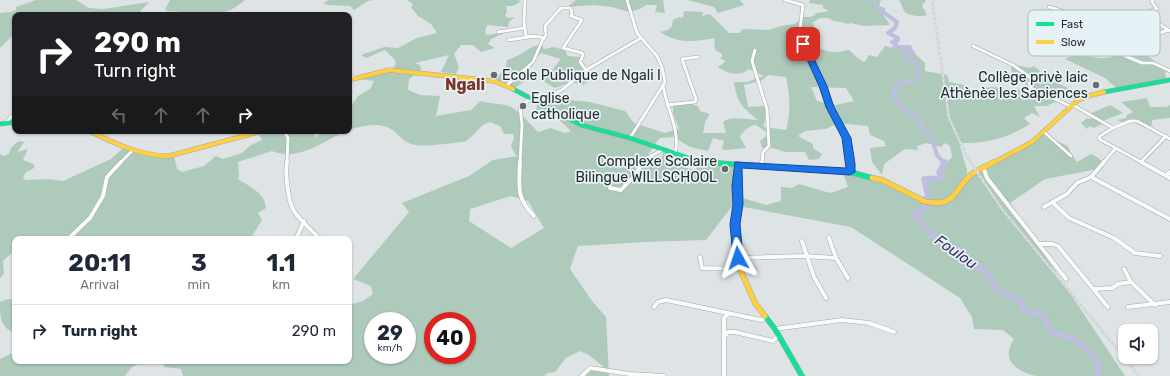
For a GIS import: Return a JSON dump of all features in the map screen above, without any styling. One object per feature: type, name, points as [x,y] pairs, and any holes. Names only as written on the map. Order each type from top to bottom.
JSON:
[{"type":"street","points":[[525,0],[524,8],[526,23],[524,28],[526,36],[529,37]]},
{"type":"street","points":[[627,0],[640,38],[655,52],[662,65],[665,82],[630,138]]},
{"type":"street","points":[[784,0],[803,5],[799,37],[823,86],[830,107],[846,138],[851,164],[850,172]]},
{"type":"street","points":[[1153,0],[1152,2],[1157,9],[1154,10]]},
{"type":"street","points":[[506,86],[533,62],[546,35],[545,26],[561,8],[564,7],[570,8],[572,11],[571,16],[582,20],[563,48],[582,54],[583,55],[580,62],[586,70]]},
{"type":"street","points":[[1049,7],[1058,10]]},
{"type":"street","points":[[1160,25],[1169,30]]},
{"type":"street","points":[[498,32],[524,28]]},
{"type":"street","points":[[508,40],[529,37],[542,37],[543,39]]},
{"type":"street","points":[[538,103],[563,89],[586,70],[640,38]]},
{"type":"street","points":[[973,46],[1014,65],[1030,76],[1034,80],[1029,83],[1032,88],[1072,106],[1113,128]]},
{"type":"street","points":[[755,50],[752,61],[767,109],[769,122],[770,146],[765,148],[762,154],[762,166]]},
{"type":"street","points":[[1125,56],[1142,63],[1153,63],[1170,71]]},
{"type":"street","points":[[667,105],[695,102],[696,99],[682,59],[698,57]]},
{"type":"street","points":[[352,79],[389,70],[400,70],[494,81],[581,125],[630,138],[700,162],[850,172],[882,180],[928,202],[940,204],[952,198],[972,174],[1032,142],[1077,101],[1088,96],[1170,80]]},
{"type":"street","points":[[663,85],[667,105],[676,126],[678,145],[675,154]]},
{"type":"street","points":[[532,100],[525,102],[520,107],[522,125],[519,190],[525,207],[534,216]]},
{"type":"street","points":[[2,124],[12,116]]},
{"type":"street","points":[[1170,139],[1136,121],[1130,120],[1113,128],[1100,136],[1099,139],[1170,178]]},
{"type":"street","points":[[2,124],[12,122]]},
{"type":"street","points":[[1044,132],[1071,156]]},
{"type":"street","points":[[95,134],[137,154],[153,157],[174,155],[254,134]]},
{"type":"street","points":[[286,134],[288,138],[288,158],[286,169],[289,194],[294,212],[317,236]]},
{"type":"street","points":[[1141,162],[1166,136]]},
{"type":"street","points":[[1044,207],[1067,194],[1077,183],[1091,177],[1115,149]]},
{"type":"street","points":[[610,188],[621,190],[635,176],[643,162],[662,150]]},
{"type":"street","points":[[71,236],[90,218],[103,196],[107,177],[132,151]]},
{"type":"street","points":[[738,164],[738,204],[735,224],[740,269],[755,302],[775,329],[802,376]]},
{"type":"street","points":[[983,167],[987,178],[1066,279]]},
{"type":"street","points":[[1166,176],[1170,172]]},
{"type":"street","points":[[1091,177],[1170,219]]},
{"type":"street","points":[[1053,202],[1069,218],[1114,238],[1135,253],[1160,256]]},
{"type":"street","points":[[297,236],[304,221]]},
{"type":"street","points":[[829,238],[836,258],[848,278]]},
{"type":"street","points":[[802,241],[818,287],[826,298]]},
{"type":"street","points":[[1039,244],[1053,244],[1058,246],[1108,307]]},
{"type":"street","points":[[738,258],[806,256],[836,258]]},
{"type":"street","points":[[700,257],[702,268],[740,269]]},
{"type":"street","points":[[1124,270],[1131,282],[1155,305]]},
{"type":"street","points":[[1094,289],[1112,288],[1118,284],[1131,282]]},
{"type":"street","points":[[654,307],[658,302],[666,300],[761,320],[766,318]]},
{"type":"street","points":[[1128,307],[1155,305],[1170,302]]},
{"type":"street","points":[[724,376],[724,318],[728,314]]},
{"type":"street","points":[[775,329],[807,323],[840,321],[865,322],[894,332]]},
{"type":"street","points":[[725,336],[728,332],[735,332],[773,341],[778,336]]},
{"type":"street","points":[[582,376],[590,368],[630,374],[664,376]]},
{"type":"green space","points":[[36,0],[76,0],[89,8],[103,9],[149,2],[140,12],[12,12],[12,37],[0,48],[0,13],[11,12],[16,10],[16,7]]},
{"type":"green space","points":[[170,0],[245,0],[226,12],[177,12],[167,11],[165,9]]},
{"type":"green space","points":[[329,0],[373,0],[368,1],[354,10],[350,6],[328,5],[323,3]]},
{"type":"green space","points":[[407,0],[521,1],[513,6],[506,6],[507,11],[505,16],[508,18],[515,17],[509,22],[508,27],[487,25],[485,32],[487,35],[506,32],[491,39],[488,44],[495,48],[481,52],[473,45],[461,45],[454,54],[459,67],[456,74],[441,72],[449,55],[415,63],[420,65],[421,70],[409,79],[408,90],[420,95],[440,96],[436,116],[471,110],[480,101],[510,106],[523,116],[538,132],[551,128],[565,133],[571,131],[558,119],[542,119],[536,113],[537,100],[551,95],[569,100],[590,102],[625,111],[634,123],[665,133],[679,129],[673,113],[673,103],[687,103],[698,106],[700,111],[710,114],[705,122],[703,133],[726,133],[723,122],[731,119],[740,118],[758,120],[741,104],[734,82],[747,82],[764,76],[749,69],[742,73],[734,74],[719,68],[718,67],[726,61],[720,58],[722,57],[722,54],[715,50],[714,38],[686,41],[673,39],[660,32],[668,30],[672,26],[673,20],[679,17],[683,18],[684,11],[703,12],[702,16],[710,14],[729,33],[740,33],[741,30],[744,29],[769,30],[795,24],[802,17],[810,17],[816,15],[813,14],[829,11],[823,8],[823,5],[809,3],[810,0],[881,0],[879,6],[885,8],[885,13],[882,13],[890,25],[864,26],[851,23],[847,24],[828,18],[820,18],[812,23],[816,29],[820,31],[816,36],[814,36],[811,31],[806,29],[803,31],[794,30],[793,33],[808,43],[828,51],[840,52],[849,50],[864,62],[868,55],[877,57],[885,46],[899,48],[907,46],[925,63],[925,71],[947,75],[949,82],[964,85],[972,91],[982,92],[982,89],[991,87],[1023,90],[1026,81],[1014,76],[1011,69],[1012,64],[1030,68],[1034,66],[1040,71],[1037,76],[1056,82],[1072,90],[1063,92],[1069,96],[1046,106],[1034,106],[1040,117],[1032,113],[1024,118],[1030,124],[1004,137],[988,141],[959,143],[967,170],[966,180],[1042,134],[1068,146],[1071,154],[1077,162],[1091,154],[1101,161],[1103,168],[1045,179],[1010,203],[1125,376],[1036,376],[1022,371],[1012,364],[1010,359],[1010,346],[1014,339],[1003,330],[974,329],[972,317],[960,298],[851,227],[733,205],[706,240],[578,246],[570,269],[592,301],[606,317],[609,376],[582,376],[590,368],[606,369],[589,355],[580,351],[566,358],[555,372],[547,373],[544,376],[183,376],[181,369],[164,367],[164,364],[352,364],[352,304],[363,301],[373,294],[371,286],[353,279],[409,212],[402,203],[469,176],[493,160],[517,156],[511,146],[514,138],[513,134],[504,134],[500,126],[490,122],[482,126],[471,138],[464,142],[430,145],[417,145],[409,143],[404,141],[391,129],[379,125],[352,129],[352,105],[358,96],[370,89],[374,81],[353,78],[393,69],[396,63],[385,50],[366,58],[361,55],[384,47],[398,48],[417,38],[437,33],[431,24],[418,16],[411,7],[413,4]],"holes":[[[768,75],[786,77],[789,104],[789,117],[786,130],[764,127],[766,106],[748,107],[744,85],[761,81]],[[811,87],[846,88],[854,101],[836,105],[817,101]],[[838,123],[868,126],[870,135],[884,141],[886,146],[870,148],[872,162],[882,175],[884,164],[905,149],[918,150],[917,146],[926,143],[941,147],[945,143],[950,146],[952,157],[945,162],[937,177],[924,179],[928,195],[919,198],[869,176],[843,173],[848,187],[830,193],[799,184],[792,188],[781,187],[781,201],[766,205],[743,198],[741,189],[741,174],[743,166],[700,162],[695,170],[672,164],[678,153],[664,149],[660,165],[645,160],[660,138],[674,137],[690,147],[708,151],[713,138],[724,141],[722,149],[746,148],[740,137],[746,129],[756,125],[769,134],[760,141],[762,148],[773,148],[785,152],[805,152],[809,160],[819,159],[822,154],[813,148],[813,144],[798,136],[805,131],[826,129]],[[511,196],[528,201],[544,228],[511,248],[469,221],[470,209]]]},
{"type":"green space","points":[[576,0],[663,0],[665,13],[655,12],[657,5],[646,5],[640,9],[629,12],[612,7],[594,5],[567,7]]},
{"type":"green space","points":[[687,0],[740,0],[744,5],[718,13],[714,7]]},
{"type":"green space","points":[[899,0],[926,0],[922,6],[927,15],[916,16],[907,13],[904,11]]},
{"type":"green space","points":[[538,45],[542,45],[544,49],[555,47],[565,51],[568,56],[580,57],[581,63],[586,65],[579,75],[593,79],[583,85],[570,82],[555,88],[543,81],[561,59],[541,53],[519,75],[524,82],[513,89],[494,81],[506,67],[507,60]]},
{"type":"green space","points":[[1075,56],[1100,58],[1148,56],[1166,70],[1165,74],[1167,79],[1119,90],[1105,78],[1065,59]]},
{"type":"green space","points":[[1147,98],[1150,107],[1166,107],[1170,105],[1170,118],[1152,120],[1152,124],[1149,129],[1132,122],[1125,123],[1117,120],[1126,118],[1127,115],[1133,112],[1121,102]]},
{"type":"green space","points":[[1110,105],[1123,113],[1105,120],[1102,124],[1094,128],[1089,126],[1087,129],[1081,123],[1087,118],[1090,119],[1094,117],[1089,114]]},
{"type":"green space","points":[[259,134],[314,134],[315,138],[320,134],[340,134],[311,149],[301,152],[282,154],[272,151],[238,162],[238,179],[260,194],[266,208],[258,213],[262,220],[252,236],[12,236],[12,253],[3,261],[4,274],[0,278],[0,154],[4,156],[9,154],[14,144],[20,141],[24,142],[17,152],[28,149],[23,160],[33,164],[35,167],[26,172],[23,178],[26,180],[48,179],[63,181],[111,159],[124,147],[136,153],[148,156],[174,155],[177,169],[182,172],[204,166],[216,156],[223,159],[242,153],[251,145],[262,140]]},
{"type":"green space","points":[[12,299],[12,332],[6,328],[2,321],[0,302]]},
{"type":"green space","points":[[12,353],[12,364],[138,364],[132,367],[125,376],[0,376],[0,359]]},
{"type":"waterway","name":"Foulou","points":[[874,0],[876,7],[897,22],[895,28],[888,33],[898,38],[898,40],[892,42],[896,44],[894,47],[910,47],[909,49],[913,52],[905,52],[903,54],[905,58],[915,62],[919,75],[917,80],[900,82],[894,90],[894,97],[906,111],[913,114],[921,122],[923,128],[931,135],[937,155],[944,163]]},
{"type":"waterway","name":"Foulou","points":[[945,162],[939,172],[941,178],[924,179],[928,196],[927,206],[920,212],[913,214],[938,241],[957,249],[964,255],[971,265],[984,270],[993,280],[994,287],[1020,301],[1023,304],[1023,309],[1027,312],[1039,312],[1042,314],[1053,333],[1073,339],[1085,348],[1099,364],[1097,376]]},
{"type":"railway","points":[[932,0],[949,118],[967,157],[1002,209],[1139,376]]},
{"type":"traffic: fast","points":[[1104,92],[1170,80]]},
{"type":"traffic: fast","points":[[513,89],[581,125],[630,138],[700,162],[850,172],[872,178]]},
{"type":"traffic: fast","points":[[0,124],[12,122]]},
{"type":"traffic: fast","points":[[765,316],[775,329],[802,376]]},
{"type":"traffic: slow","points":[[352,79],[389,70],[494,81],[513,89]]},
{"type":"traffic: slow","points":[[929,202],[940,204],[952,198],[972,174],[1032,142],[1077,101],[1088,96],[1104,92]]},
{"type":"traffic: slow","points":[[95,134],[128,149],[148,155],[158,156],[169,156],[251,134]]},
{"type":"traffic: slow","points":[[738,164],[738,204],[735,224],[740,269],[755,303],[765,316]]},
{"type":"traffic: slow","points":[[872,178],[882,180],[926,202]]},
{"type":"place","name":"Ecole Publique de Ngali I","points":[[494,75]]},
{"type":"place","name":"Collège privè laic Athènèe les Sapiences","points":[[1096,85]]},
{"type":"place","name":"Eglise catholique","points":[[523,106]]},
{"type":"place","name":"Complexe Scolaire Bilingue WILLSCHOOL","points":[[725,169]]},
{"type":"district","name":"Ngali","points":[[465,84]]},
{"type":"route","points":[[738,258],[735,224],[738,204],[738,164],[850,172],[851,164],[846,138],[830,107],[823,86],[803,44]]}]
